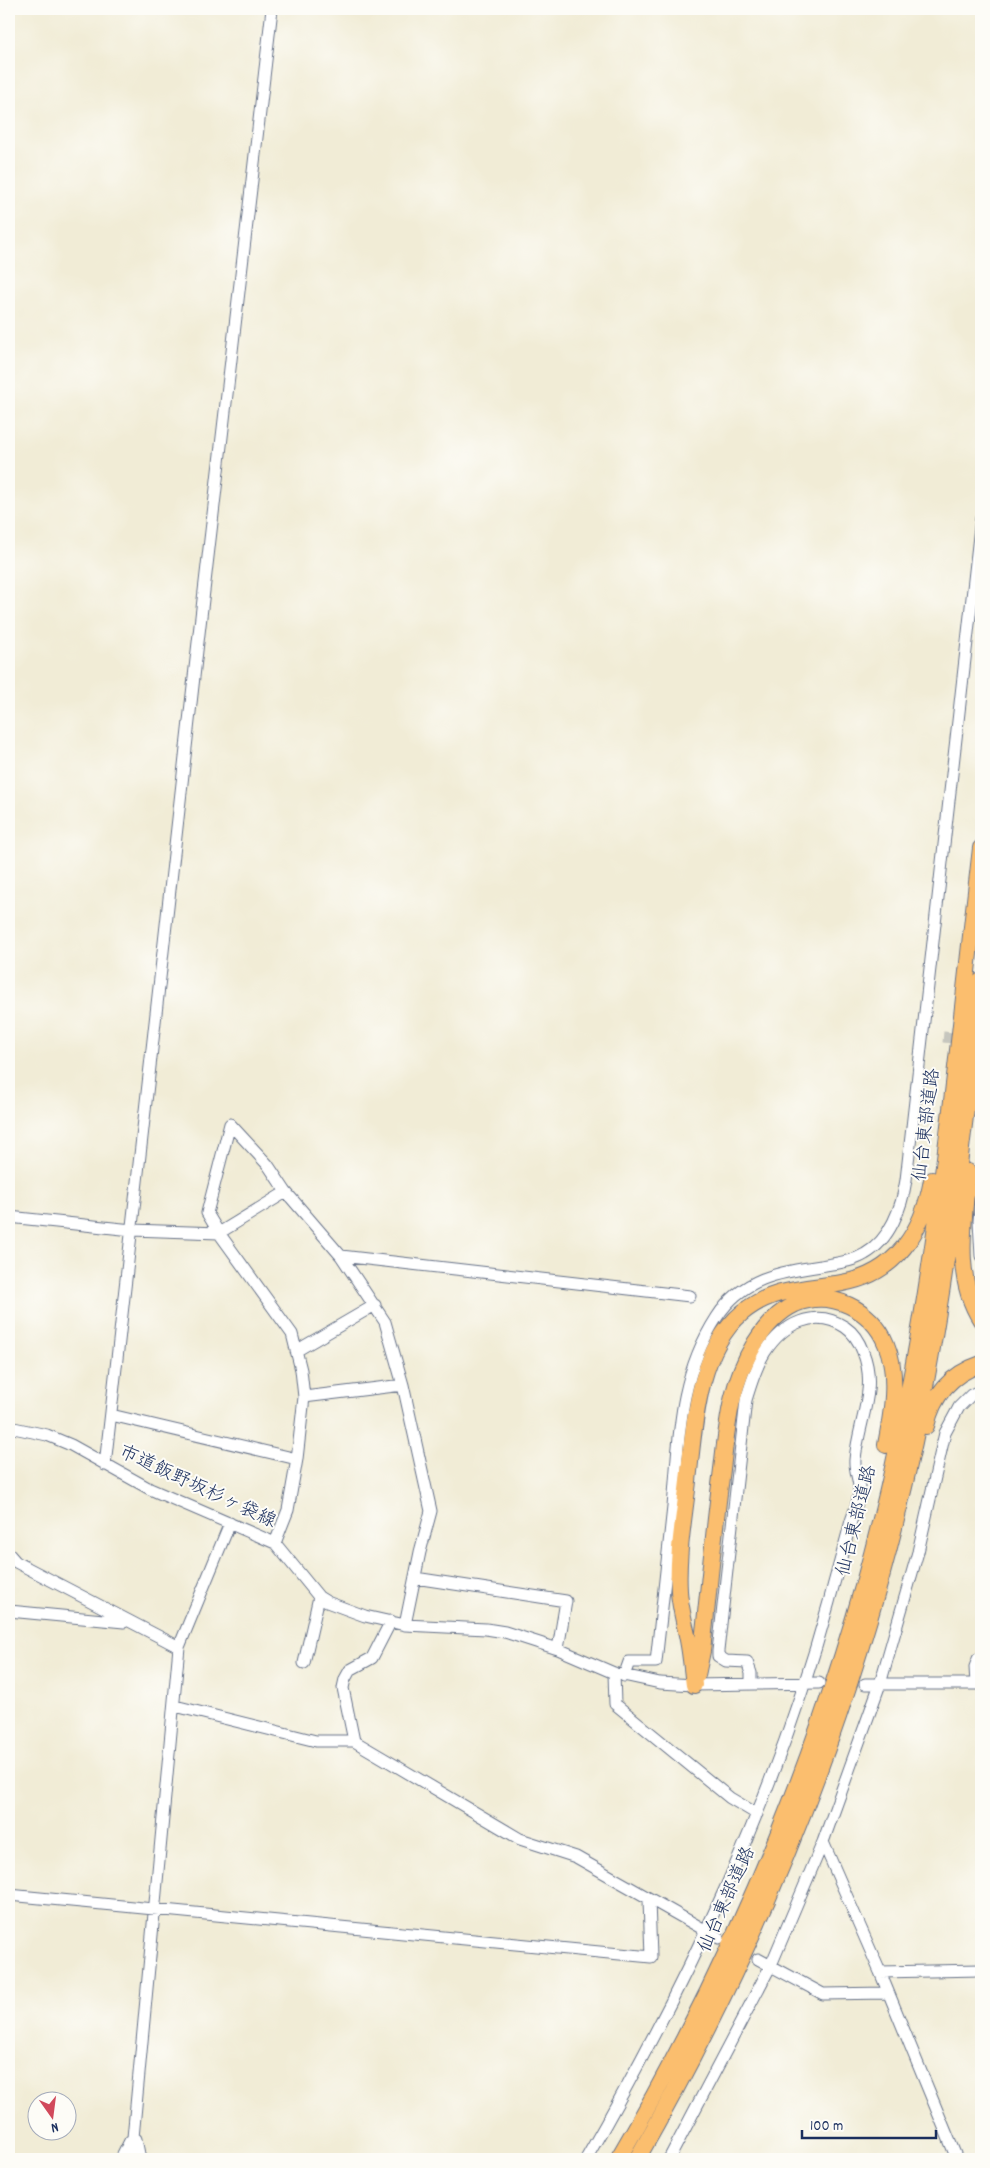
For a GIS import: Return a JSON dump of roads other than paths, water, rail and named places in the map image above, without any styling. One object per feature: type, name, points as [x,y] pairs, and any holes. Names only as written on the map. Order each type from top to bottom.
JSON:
[{"type":"highway","name":"仙台東部道路","points":[[637,2159],[703,2037],[773,1888],[827,1751],[865,1634],[903,1491],[931,1356],[950,1232],[975,989],[981,848]]},
{"type":"highway","name":"仙台東部道路","points":[[618,2159],[653,2100],[689,2032],[754,1892],[792,1800],[846,1646],[888,1490],[917,1345],[942,1177],[975,989]]},
{"type":"highway","points":[[975,989],[963,1244],[968,1290],[971,1302],[981,1320]]},
{"type":"highway","points":[[694,1685],[678,1579],[696,1410],[708,1366],[732,1324],[751,1305],[775,1293],[842,1283],[872,1274],[885,1267],[906,1245],[916,1230],[930,1194],[975,989]]},
{"type":"highway","points":[[694,1685],[702,1651],[733,1392],[748,1356],[770,1323],[782,1312],[796,1304],[817,1300],[840,1302],[856,1309],[869,1318],[887,1345],[892,1369],[893,1396],[890,1425],[846,1646]]},
{"type":"highway","points":[[865,1634],[892,1565],[930,1411],[938,1394],[948,1382],[970,1368],[981,1364]]},
{"type":"street","points":[[105,1465],[198,639],[272,9]]},
{"type":"street","points":[[757,1814],[730,1798],[615,1704],[619,1675],[630,1662],[656,1662],[682,1412],[694,1359],[717,1316],[733,1298],[758,1280],[784,1271],[843,1262],[866,1254],[883,1238],[901,1205],[906,1180],[981,518]]},
{"type":"street","points":[[275,1543],[288,1510],[297,1459],[304,1397],[292,1334],[218,1233],[206,1213],[230,1124],[268,1165],[286,1192],[341,1256],[385,1322],[403,1385],[431,1511],[405,1625]]},
{"type":"street","points":[[9,1216],[132,1230],[218,1233],[286,1192]]},
{"type":"street","points":[[981,1195],[979,1234],[981,1256]]},
{"type":"street","points":[[341,1256],[690,1296]]},
{"type":"street","points":[[296,1351],[375,1305]]},
{"type":"street","points":[[586,2159],[627,2089],[707,1930],[757,1814],[805,1684],[859,1491],[855,1462],[869,1393],[868,1369],[860,1343],[853,1333],[842,1325],[822,1318],[803,1320],[788,1326],[778,1336],[765,1352],[753,1377],[746,1400],[718,1656],[726,1661],[747,1662],[751,1673],[751,1684]]},
{"type":"street","points":[[304,1397],[403,1385]]},
{"type":"street","points":[[669,2159],[771,1965],[823,1842],[880,1684],[918,1552],[945,1433],[959,1407],[971,1395],[981,1390]]},
{"type":"street","points":[[111,1415],[297,1459]]},
{"type":"street","name":"市道飯野坂杉ヶ袋線","points":[[9,1427],[47,1435],[71,1445],[150,1489],[275,1543],[319,1597],[327,1602],[365,1616],[405,1625],[496,1630],[531,1638],[619,1675],[660,1683],[694,1685],[819,1683]]},
{"type":"street","points":[[131,2159],[175,1706],[179,1647],[230,1523]]},
{"type":"street","points":[[9,1554],[16,1562],[179,1647]]},
{"type":"street","points":[[415,1578],[566,1601],[558,1649]]},
{"type":"street","points":[[304,1663],[319,1597]]},
{"type":"street","points":[[9,1611],[131,1622]]},
{"type":"street","points":[[354,1742],[343,1688],[345,1678],[350,1670],[372,1658],[391,1621]]},
{"type":"street","points":[[865,1684],[979,1684],[975,1663],[978,1659],[981,1659]]},
{"type":"street","points":[[175,1706],[316,1741],[354,1742],[520,1838],[576,1857],[719,1938]]},
{"type":"street","points":[[823,1842],[880,1972],[957,2159]]},
{"type":"street","points":[[9,1895],[652,1957],[649,1900]]},
{"type":"street","points":[[758,1959],[823,1994],[888,1993]]},
{"type":"street","points":[[880,1972],[981,1970]]},
{"type":"street","points":[[121,2159],[135,2132]]},
{"type":"street","points":[[135,2132],[140,2159]]},
{"type":"tunnel","points":[[943,1037],[966,1039]]}]
